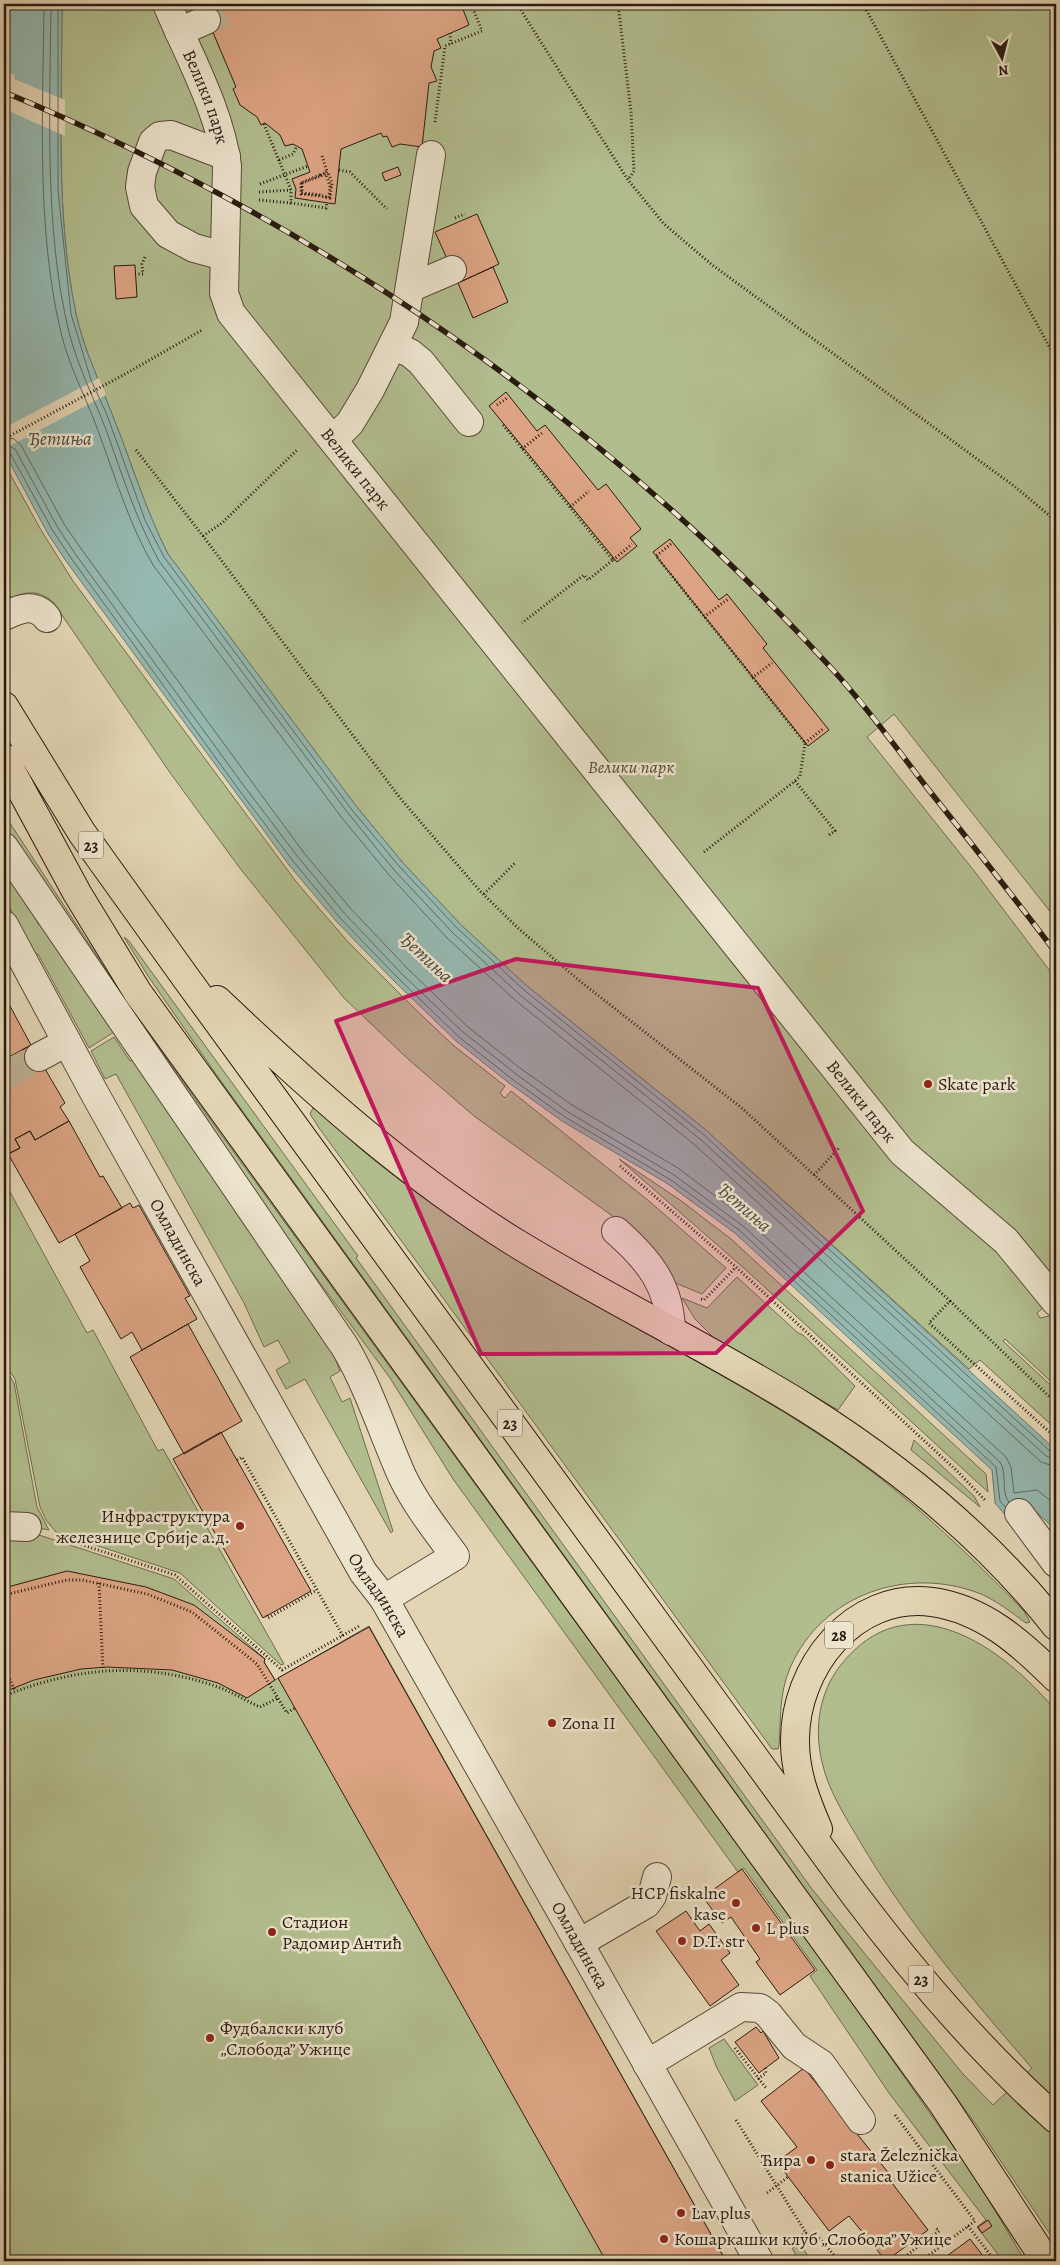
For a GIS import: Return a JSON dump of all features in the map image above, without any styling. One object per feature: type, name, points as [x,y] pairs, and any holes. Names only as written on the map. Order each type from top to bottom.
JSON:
[{"type":"main road","name":"23","points":[[4,706],[82,833],[881,1931],[1016,2083],[1056,2119]]},
{"type":"main road","points":[[4,758],[77,892],[138,993],[943,2104],[1046,2261]]},
{"type":"main road","points":[[186,978],[213,996],[338,1111],[440,1190],[515,1242],[799,1404],[878,1458],[989,1551],[1056,1626]]},
{"type":"main road","name":"28","points":[[835,1867],[800,1782],[795,1740],[800,1702],[806,1682],[823,1653],[843,1630],[860,1618],[894,1603],[913,1601],[953,1607],[995,1625],[1056,1678]]},
{"type":"street","name":"Велики парк","points":[[167,4],[214,115],[226,156],[224,293],[231,313],[902,1152],[1006,1241],[1055,1300]]},
{"type":"street","points":[[179,32],[206,20]]},
{"type":"street","points":[[224,256],[194,248],[168,234],[144,206],[140,187],[142,172],[153,142],[160,136],[171,135],[226,156]]},
{"type":"street","points":[[333,440],[350,423],[394,346],[404,322],[431,155]]},
{"type":"street","points":[[410,288],[452,270]]},
{"type":"street","points":[[394,346],[421,362],[469,422]]},
{"type":"street","points":[[4,616],[26,608],[34,608],[41,611],[47,618]]},
{"type":"street","points":[[4,846],[345,1347],[368,1390],[402,1476],[413,1497],[455,1556],[384,1599]]},
{"type":"street","name":"Омладинска","points":[[4,925],[67,1042],[363,1572],[384,1599],[759,2261]]},
{"type":"street","points":[[39,1058],[67,1042]]},
{"type":"street","points":[[616,1231],[655,1273],[669,1303],[671,1331]]},
{"type":"street","points":[[1018,1513],[1056,1563]]},
{"type":"street","points":[[579,1944],[646,1904],[652,1896],[657,1877]]},
{"type":"street","points":[[647,2064],[741,2007],[760,2008],[768,2014],[794,2046],[821,2064],[861,2120]]},
{"type":"path","points":[[436,120],[445,46],[482,31],[471,4]]},
{"type":"path","points":[[517,4],[628,180],[664,224],[711,264],[1014,486],[1056,520]]},
{"type":"path","points":[[618,4],[631,112],[634,161],[634,171],[628,180]]},
{"type":"path","points":[[863,4],[1056,359]]},
{"type":"path","points":[[450,34],[451,44]]},
{"type":"path","points":[[264,124],[291,190],[291,203]]},
{"type":"path","points":[[279,160],[293,154],[297,146]]},
{"type":"path","points":[[322,156],[327,171],[299,182],[300,194],[330,198],[332,183],[328,172],[300,183],[301,194],[329,197],[330,186],[326,174],[302,183],[302,193],[323,195]]},
{"type":"path","points":[[259,184],[308,166]]},
{"type":"path","points":[[339,170],[350,172],[389,211]]},
{"type":"path","points":[[260,192],[291,190]]},
{"type":"path","points":[[261,200],[326,208],[328,202]]},
{"type":"path","points":[[460,216],[465,214]]},
{"type":"path","points":[[135,274],[142,274],[142,264]]},
{"type":"path","points":[[4,439],[127,373],[231,313]]},
{"type":"path","points":[[497,418],[613,560]]},
{"type":"path","points":[[522,449],[542,433]]},
{"type":"path","points":[[203,536],[222,523],[301,445]]},
{"type":"path","points":[[136,450],[203,536],[394,791],[484,894],[519,929],[581,982],[743,1109],[950,1301],[1056,1403]]},
{"type":"path","points":[[570,507],[589,491]]},
{"type":"path","points":[[520,625],[584,575],[588,580],[632,544]]},
{"type":"path","points":[[671,544],[656,556],[805,743]]},
{"type":"path","points":[[704,617],[728,599]]},
{"type":"path","points":[[752,678],[772,663]]},
{"type":"path","points":[[702,853],[800,776],[805,743],[824,728]]},
{"type":"path","points":[[795,781],[835,831],[830,835]]},
{"type":"path","points":[[484,894],[515,863]]},
{"type":"path","points":[[814,1175],[839,1148]]},
{"type":"path","points":[[620,1166],[736,1267],[958,1471],[983,1495],[987,1505]]},
{"type":"path","points":[[707,1297],[736,1267]]},
{"type":"path","points":[[950,1301],[929,1323],[1056,1438]]},
{"type":"path","points":[[237,1460],[242,1457],[343,1636]]},
{"type":"path","points":[[267,1512],[272,1509]]},
{"type":"path","points":[[63,1539],[175,1575],[282,1670],[364,1624]]},
{"type":"path","points":[[4,1595],[67,1580],[99,1584],[147,1594],[192,1612],[257,1664],[287,1713],[295,1708]]},
{"type":"path","points":[[99,1584],[103,1670]]},
{"type":"path","points":[[267,1615],[268,1618],[317,1590]]},
{"type":"path","points":[[4,1666],[15,1692]]},
{"type":"path","points":[[4,1696],[35,1683],[82,1672],[126,1670],[172,1674],[214,1685],[260,1707],[278,1698]]},
{"type":"path","points":[[730,2041],[745,2058],[766,2088]]},
{"type":"path","points":[[758,2079],[766,2072],[765,2068]]},
{"type":"path","points":[[861,2120],[881,2107],[888,2107],[975,2221],[921,2261]]},
{"type":"path","points":[[736,2120],[806,2232],[820,2239],[839,2261]]},
{"type":"path","points":[[766,2193],[788,2177]]},
{"type":"path","points":[[968,2226],[995,2261]]},
{"type":"path","points":[[899,2261],[939,2232],[935,2227]]},
{"type":"path","points":[[793,2240],[806,2232]]},
{"type":"highlighted area","points":[[516,959],[758,988],[863,1211],[716,1353],[481,1354],[336,1021]]},
{"type":"green space","name":"Велики парк","points":[[62,4],[1056,4],[1056,919],[894,714],[867,737],[975,872],[1056,979],[1056,1297],[1037,1313],[1040,1318],[1050,1316],[1056,1323],[1056,1386],[1005,1339],[1003,1341],[1056,1390],[1056,1429],[980,1360],[969,1369],[707,1131],[527,986],[461,925],[403,863],[356,806],[168,554],[145,502],[92,365],[76,314],[69,276],[62,198]]},
{"type":"green space","points":[[4,463],[41,530],[73,581],[298,884],[349,943],[413,1007],[453,1045],[505,1086],[500,1093],[505,1098],[511,1091],[649,1201],[726,1268],[702,1294],[673,1282],[625,1225],[474,1116],[408,1059],[344,998],[239,867],[171,774],[53,602],[43,595],[33,593],[11,598],[4,583]]},
{"type":"green space","points":[[4,814],[139,1020],[845,1993],[975,2177],[1025,2261],[1003,2261],[977,2227],[986,2220],[889,2093],[810,1976],[817,1970],[744,1868],[738,1872],[453,1479],[390,1378],[233,1165],[4,830]]},
{"type":"green space","points":[[4,863],[39,913],[34,916],[39,925],[45,922],[114,1032],[89,1048],[38,954],[35,956],[4,897]]},
{"type":"green space","points":[[124,937],[129,941],[358,1256],[356,1258],[812,1889],[963,2074],[993,2105],[1032,2068],[940,1958],[898,1901],[859,1840],[828,1783],[818,1737],[820,1712],[827,1688],[840,1666],[867,1640],[895,1627],[924,1625],[954,1631],[982,1645],[1034,1687],[1056,1711],[1056,2243],[977,2126],[218,1077],[148,976]]},
{"type":"green space","points":[[114,1037],[130,1061],[137,1058],[332,1350],[340,1371],[330,1377],[342,1402],[350,1398],[393,1531],[391,1533],[305,1379],[286,1389],[276,1370],[290,1362],[278,1340],[264,1347],[244,1303],[116,1074],[105,1079],[91,1051]]},
{"type":"green space","points":[[313,1108],[390,1172],[473,1232],[561,1286],[785,1413],[856,1460],[907,1500],[955,1543],[1024,1611],[1030,1622],[1026,1623],[981,1594],[953,1586],[925,1583],[897,1585],[870,1592],[845,1604],[823,1621],[804,1642],[790,1668],[782,1697],[779,1746],[778,1749],[772,1749],[319,1128],[310,1114]]},
{"type":"green space","points":[[619,1159],[680,1200],[731,1239],[986,1474],[988,1492],[746,1270]]},
{"type":"green space","points":[[4,1181],[87,1333],[93,1330],[158,1451],[163,1449],[284,1664],[281,1665],[180,1573],[56,1532],[46,1520],[40,1507],[15,1379],[8,1369],[4,1368]]},
{"type":"green space","points":[[737,1277],[798,1333],[803,1335],[855,1386],[838,1410],[715,1339],[695,1319],[682,1298],[707,1308]]},
{"type":"green space","points":[[4,1373],[9,1375],[14,1383],[37,1507],[49,1530],[4,1522],[4,1403],[7,1402]]},
{"type":"green space","points":[[914,1440],[974,1496],[980,1507],[911,1450]]},
{"type":"green space","name":"Стадион Радомир Антић","points":[[4,1532],[36,1534],[174,1579],[265,1659],[264,1662],[275,1680],[369,1626],[726,2261],[4,2261]]},
{"type":"green space","points":[[724,2039],[758,2085],[735,2101],[717,2068],[709,2048]]},
{"type":"green space","points":[[800,2245],[812,2261],[799,2261],[792,2248]]},
{"type":"water","name":"Ђетиња","points":[[4,4],[62,4],[62,198],[69,276],[76,314],[92,365],[145,502],[168,554],[356,806],[403,863],[461,925],[527,986],[707,1131],[1056,1450],[1056,1530],[1032,1508],[1007,1517],[995,1503],[992,1470],[736,1234],[668,1184],[562,1121],[509,1083],[456,1041],[395,982],[337,922],[289,865],[66,561],[48,534],[4,452]]},
{"type":"pier","points":[[4,71],[15,75],[14,79],[65,100],[65,136],[4,109]]},
{"type":"pier","points":[[99,378],[106,395],[4,449],[4,428]]},
{"type":"building","points":[[201,4],[461,4],[469,25],[437,39],[441,48],[434,51],[431,67],[437,81],[429,83],[422,147],[400,144],[392,147],[387,136],[383,137],[381,133],[341,149],[335,204],[295,198],[296,189],[292,179],[310,172],[302,149],[293,144],[285,146],[280,135],[265,123],[261,125],[257,117],[240,105],[233,89],[236,87]]},
{"type":"building","points":[[398,167],[401,175],[385,181],[382,173]]},
{"type":"building","points":[[477,214],[499,264],[458,283],[435,232]]},
{"type":"building","points":[[135,265],[137,297],[116,299],[114,266]]},
{"type":"building","points":[[493,267],[508,302],[473,318],[458,283]]},
{"type":"building","points":[[506,392],[537,431],[545,425],[598,490],[606,484],[641,529],[630,538],[637,546],[617,562],[489,406]]},
{"type":"building","points":[[670,539],[719,600],[727,594],[767,644],[763,648],[829,730],[808,746],[653,552]]},
{"type":"building","points":[[4,995],[31,1045],[4,1060]]},
{"type":"building","points":[[31,1045],[65,1103],[60,1107],[69,1121],[35,1140],[30,1131],[15,1139],[20,1148],[8,1154],[4,1146],[4,1060]]},
{"type":"building","points":[[69,1121],[100,1177],[103,1176],[122,1208],[59,1243],[8,1154],[20,1148],[15,1139],[30,1131],[35,1140]]},
{"type":"building","points":[[130,1203],[133,1208],[139,1205],[190,1296],[185,1298],[197,1319],[142,1350],[132,1332],[121,1339],[80,1267],[90,1261],[75,1234]]},
{"type":"building","points":[[188,1324],[242,1421],[184,1454],[130,1357]]},
{"type":"building","points":[[221,1432],[311,1591],[263,1618],[173,1459]]},
{"type":"building","points":[[67,1571],[146,1587],[194,1605],[265,1659],[264,1662],[275,1680],[247,1698],[218,1683],[172,1670],[107,1667],[81,1669],[34,1680],[4,1692],[4,1588]]},
{"type":"building","points":[[369,1627],[726,2261],[606,2261],[278,1678]]},
{"type":"building","points":[[742,1869],[815,1970],[780,1995],[756,1962],[760,1959],[731,1917],[722,1923],[703,1897]]},
{"type":"building","points":[[686,1911],[700,1931],[709,1924],[730,1953],[721,1960],[739,1985],[710,2006],[656,1931]]},
{"type":"building","points":[[756,2027],[761,2033],[763,2031],[779,2058],[759,2073],[735,2042]]},
{"type":"building","name":"stara Železnička stanica Užice","points":[[804,2068],[895,2181],[892,2183],[928,2230],[886,2261],[849,2216],[829,2231],[777,2162],[797,2147],[761,2101]]},
{"type":"building","points":[[988,2220],[992,2226],[982,2233],[978,2227]]},
{"type":"building","points":[[970,2239],[987,2261],[940,2261]]},
{"type":"tunnel","points":[[206,20],[224,13]]},
{"type":"tunnel","points":[[4,1076],[39,1057]]},
{"type":"railway","points":[[4,92],[120,144],[233,201],[343,265],[450,335],[553,411],[651,492],[745,578],[846,684],[1056,953]]},
{"type":"place","name":"Skate park","points":[[928,1084]]},
{"type":"place","name":"Инфраструктура железнице Србије а.д.","points":[[240,1526]]},
{"type":"place","name":"Zona II","points":[[552,1723]]},
{"type":"place","name":"HCP fiskalne kase","points":[[736,1903]]},
{"type":"place","name":"L plus","points":[[756,1928]]},
{"type":"place","name":"Стадион Радомир Антић","points":[[272,1932]]},
{"type":"place","name":"D.T. str","points":[[682,1941]]},
{"type":"place","name":"Фудбалски клуб „Слобода” Ужице","points":[[210,2038]]},
{"type":"place","name":"Ћира","points":[[811,2160]]},
{"type":"place","name":"stara Železnička stanica Užice","points":[[830,2165]]},
{"type":"place","name":"Lav plus","points":[[681,2213]]},
{"type":"place","name":"Кошаркашки клуб „Слобода” Ужице","points":[[664,2239]]}]
